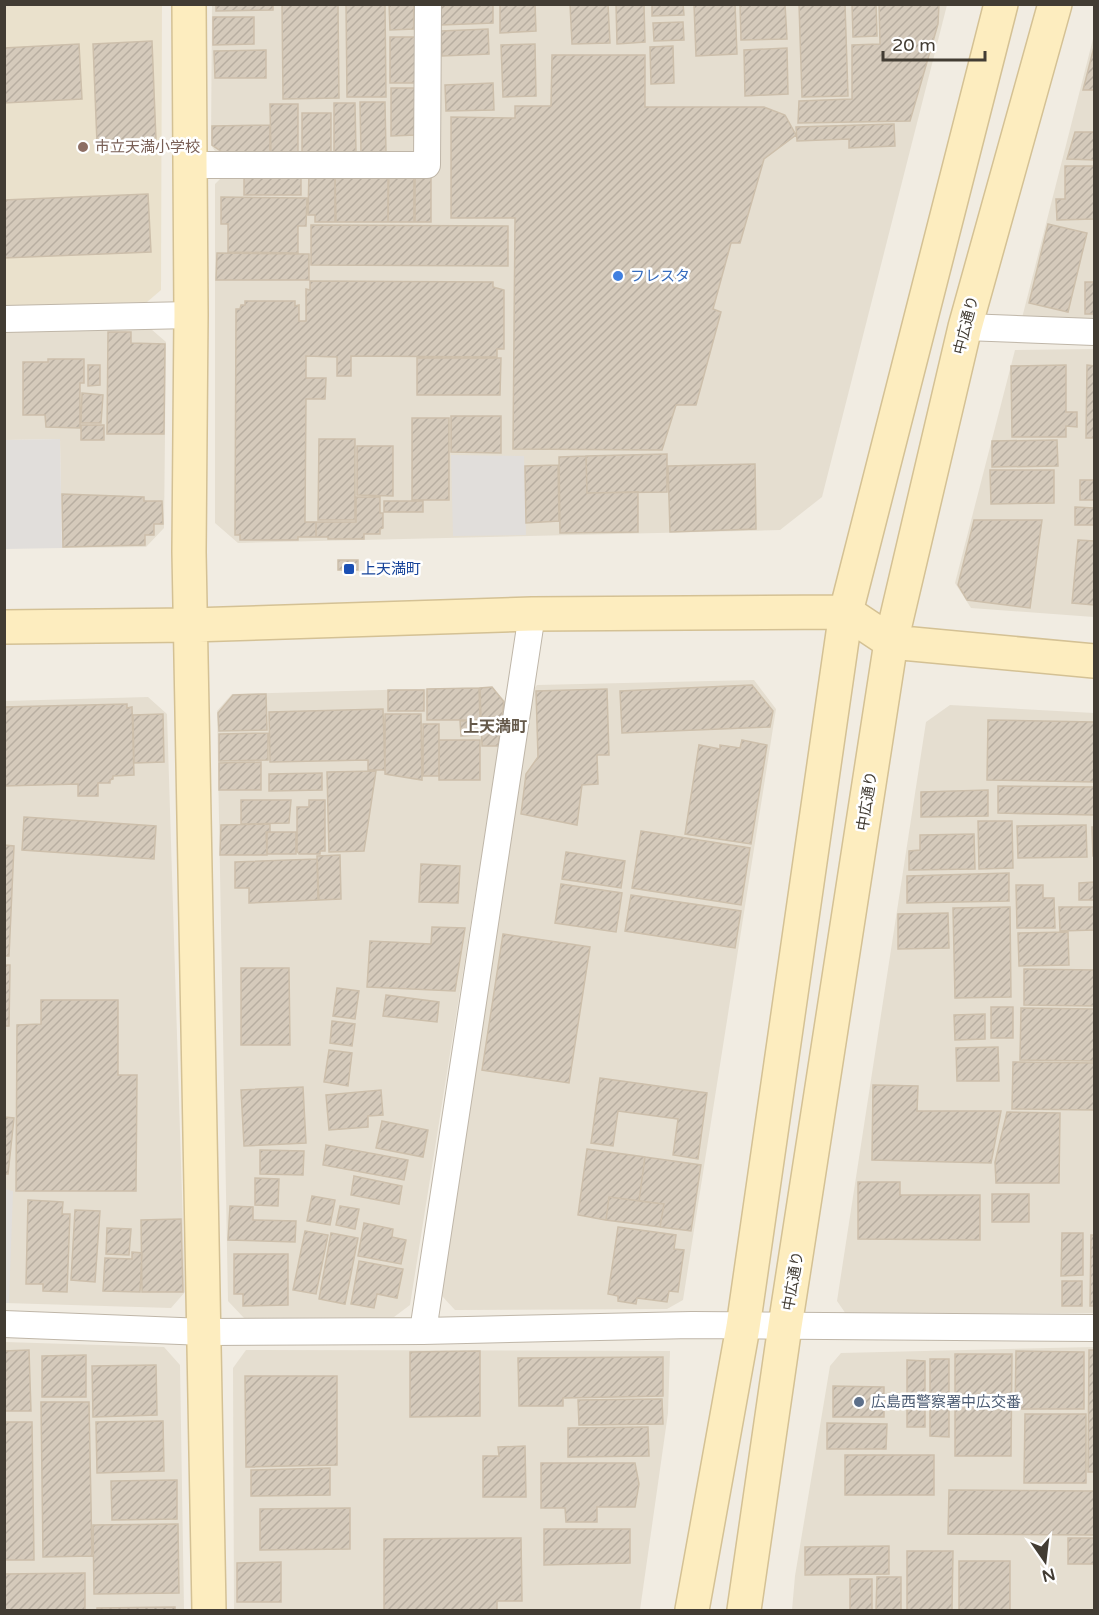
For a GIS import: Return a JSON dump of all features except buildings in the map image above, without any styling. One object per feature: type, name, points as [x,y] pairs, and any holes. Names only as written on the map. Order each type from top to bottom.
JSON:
[{"type":"street","points":[[189,4],[191,165],[189,552],[209,1611]]},
{"type":"street","points":[[191,165],[427,165],[428,4]]},
{"type":"street","points":[[692,1611],[743,1327],[846,612],[1001,4]]},
{"type":"street","name":"中広通り","points":[[744,1611],[785,1326],[891,642],[965,327],[1055,4]]},
{"type":"street","points":[[4,319],[191,315]]},
{"type":"street","points":[[965,327],[1095,332]]},
{"type":"street","points":[[4,627],[192,625],[532,614],[846,612],[891,642],[1095,661]]},
{"type":"street","points":[[423,1331],[532,614]]},
{"type":"street","points":[[4,1324],[205,1332],[423,1331],[692,1325],[1095,1328]]},
{"type":"shaded area","name":"市立天満小学校","points":[[4,5],[162,5],[161,290],[147,302],[5,307]]},
{"type":"shaded area","points":[[212,5],[421,5],[421,146],[406,158],[219,157],[211,145]]},
{"type":"shaded area","points":[[441,5],[947,5],[822,497],[780,530],[238,543],[215,523],[215,184],[230,169],[440,168]]},
{"type":"shaded area","points":[[1094,35],[1094,319],[1022,318]]},
{"type":"shaded area","points":[[151,329],[166,342],[164,528],[146,547],[62,548],[60,439],[5,440],[4,332]]},
{"type":"shaded area","points":[[1094,349],[1094,617],[971,608],[955,583],[1015,350]]},
{"type":"shaded area","points":[[60,439],[62,548],[5,549],[5,440]]},
{"type":"shaded area","points":[[451,455],[524,456],[526,535],[453,536]]},
{"type":"shaded area","points":[[754,680],[776,709],[683,1300],[667,1309],[455,1310],[442,1296],[529,695],[537,685]]},
{"type":"shaded area","points":[[492,687],[506,702],[410,1305],[394,1317],[244,1318],[228,1301],[217,711],[232,694]]},
{"type":"shaded area","points":[[148,697],[167,714],[185,1292],[171,1308],[5,1303],[5,701]]},
{"type":"shaded area","points":[[950,705],[1094,713],[1094,1313],[846,1314],[837,1301],[926,722]]},
{"type":"shaded area","points":[[5,1189],[13,1191],[9,1303],[4,1303]]},
{"type":"shaded area","points":[[5,1342],[164,1347],[180,1365],[184,1610],[5,1610]]},
{"type":"shaded area","points":[[1094,1347],[1094,1610],[792,1610],[795,1576],[830,1366],[841,1353]]},
{"type":"shaded area","points":[[246,1350],[670,1351],[668,1413],[640,1610],[234,1610],[233,1368]]},
{"type":"place","name":"市立天満小学校","points":[[83,147]]},
{"type":"place","name":"フレスタ","points":[[618,276]]},
{"type":"place","name":"上天満町","points":[[349,569]]},
{"type":"place","name":"広島西警察署中広交番","points":[[859,1402]]},
{"type":"district","name":"上天満町","points":[[495,727]]}]
